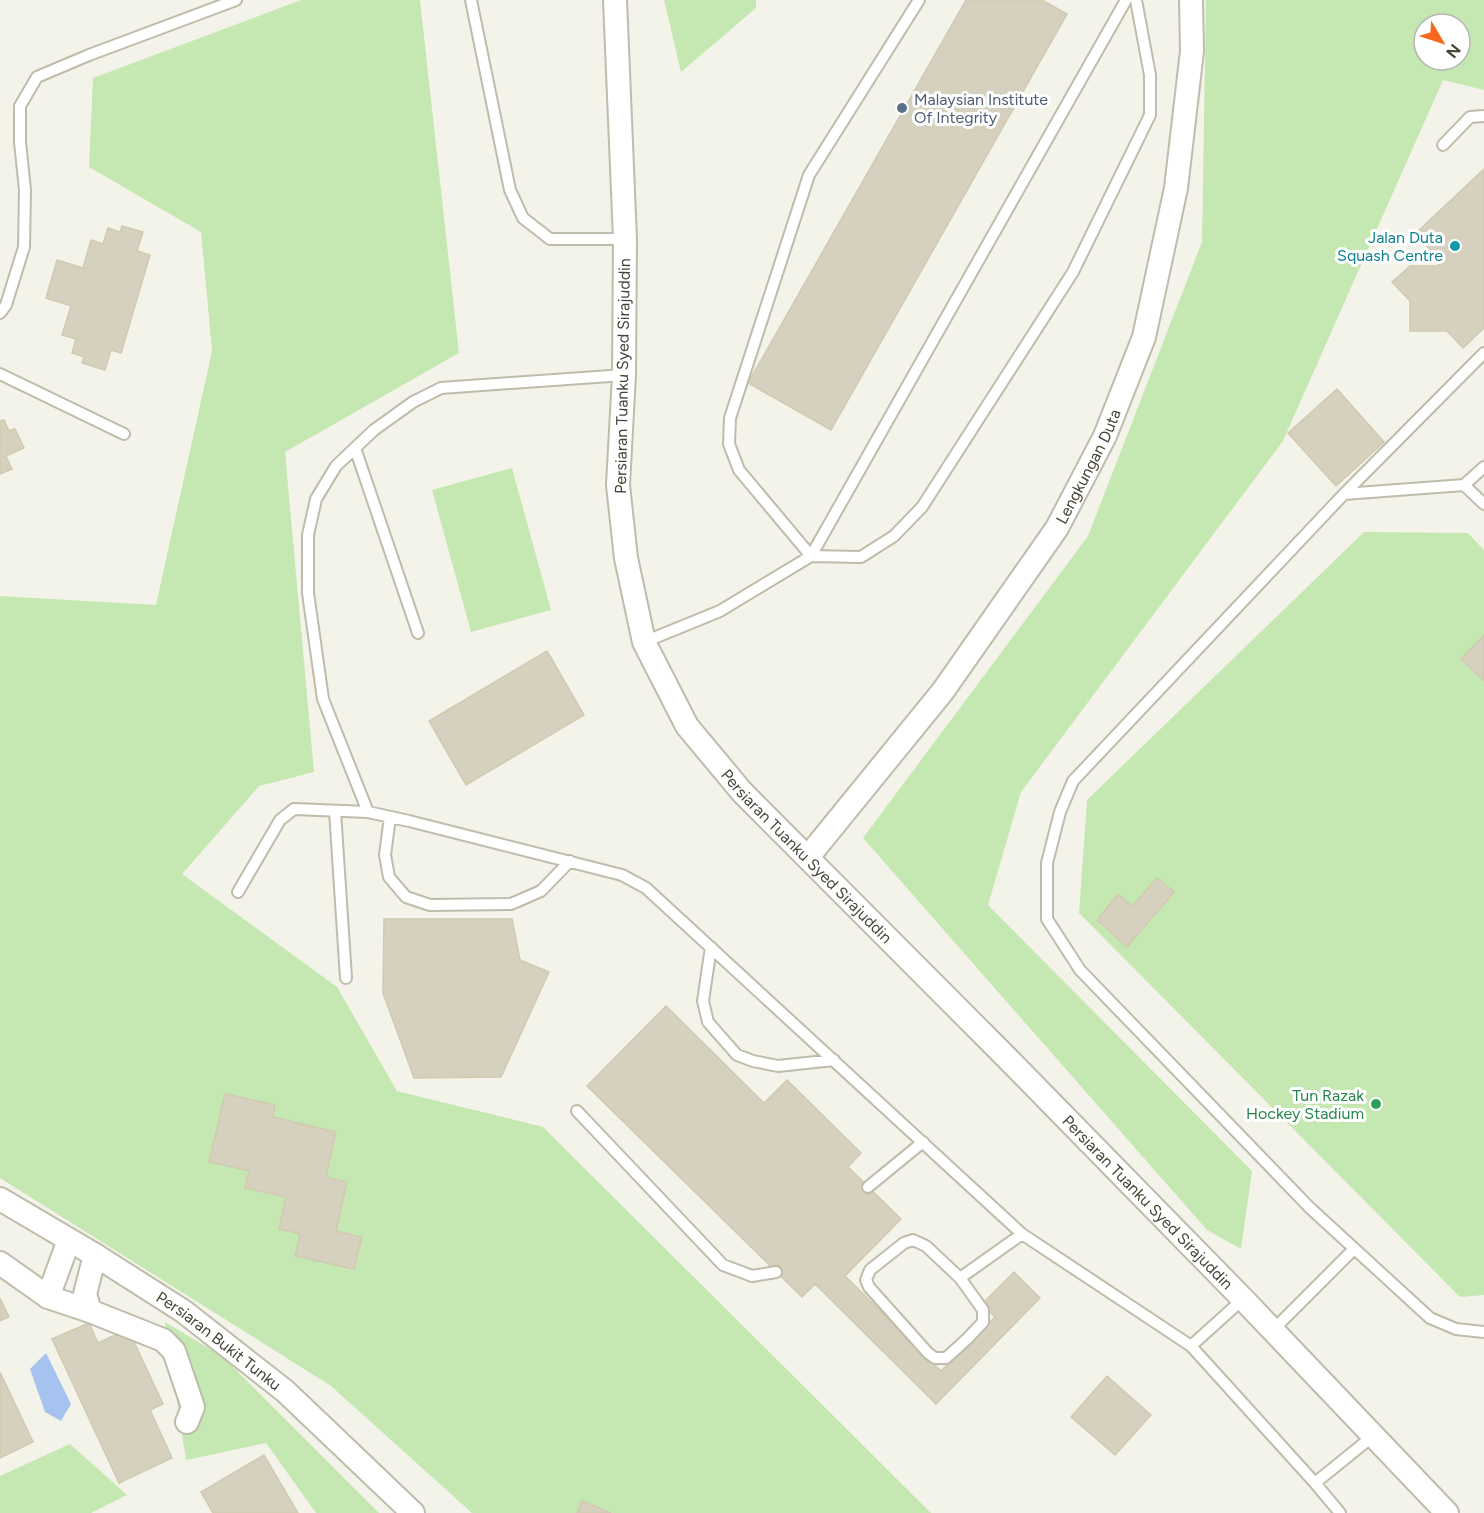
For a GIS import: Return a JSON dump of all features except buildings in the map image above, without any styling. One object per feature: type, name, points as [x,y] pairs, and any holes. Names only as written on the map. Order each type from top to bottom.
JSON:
[{"type":"street","name":"Persiaran Tuanku Syed Sirajuddin","points":[[615,0],[625,239],[624,375],[618,484],[626,558],[644,642],[687,726],[742,792],[1243,1299],[1447,1513]]},
{"type":"street","name":"Lengkungan Duta","points":[[808,857],[943,691],[1057,528],[1105,436],[1144,337],[1176,188],[1192,51],[1191,0]]},
{"type":"street","name":"Persiaran Bukit Tunku","points":[[0,1199],[183,1311],[285,1391],[414,1513]]},
{"type":"street","points":[[48,1298],[69,1240]]},
{"type":"street","points":[[90,1311],[84,1294],[94,1255]]},
{"type":"street","points":[[0,1263],[48,1298],[90,1311],[163,1340],[174,1352],[194,1407],[187,1422]]},
{"type":"lane","points":[[0,313],[6,305],[24,247],[26,190],[20,142],[20,106],[37,77],[236,0]]},
{"type":"lane","points":[[471,0],[510,190],[523,218],[550,239],[625,239]]},
{"type":"lane","points":[[919,0],[809,175],[730,417],[729,444],[739,470],[811,556],[861,557],[894,536],[922,507],[1073,272],[1150,115],[1150,75],[1136,0]]},
{"type":"lane","points":[[644,642],[720,611],[811,556],[1126,0]]},
{"type":"lane","points":[[1443,145],[1470,117],[1484,116]]},
{"type":"lane","points":[[1484,353],[1344,494],[1073,781],[1060,812],[1047,863],[1047,919],[1080,970],[1310,1208],[1430,1318],[1456,1329],[1484,1332]]},
{"type":"lane","points":[[0,374],[124,434]]},
{"type":"lane","points":[[368,812],[323,699],[308,593],[308,535],[316,499],[336,466],[374,430],[413,402],[441,388],[624,375]]},
{"type":"lane","points":[[355,448],[417,633]]},
{"type":"lane","points":[[1344,494],[1464,485],[1484,467]]},
{"type":"lane","points":[[1464,485],[1484,504]]},
{"type":"lane","points":[[238,892],[280,820],[294,809],[368,812],[622,875],[646,888],[1022,1234],[1191,1347],[1340,1513]]},
{"type":"lane","points":[[335,811],[346,978]]},
{"type":"lane","points":[[390,817],[385,855],[389,877],[406,897],[430,905],[511,904],[541,891],[570,861]]},
{"type":"lane","points":[[711,947],[704,1001],[708,1022],[737,1055],[778,1066],[834,1060]]},
{"type":"lane","points":[[577,1112],[723,1264],[752,1276],[776,1272]]},
{"type":"lane","points":[[868,1187],[923,1142]]},
{"type":"lane","points":[[960,1278],[1022,1234]]},
{"type":"lane","points":[[913,1240],[926,1246],[960,1278],[983,1310],[983,1322],[946,1358],[935,1358],[928,1353],[869,1287],[866,1280],[870,1270],[904,1243],[913,1240]]},
{"type":"lane","points":[[1273,1330],[1353,1249]]},
{"type":"lane","points":[[1191,1347],[1243,1299]]},
{"type":"lane","points":[[1315,1483],[1373,1436]]},
{"type":"green space","points":[[301,0],[420,0],[459,353],[285,452],[314,772],[259,786],[182,874],[337,987],[397,1091],[543,1127],[931,1513],[472,1513],[331,1386],[0,1178],[0,596],[156,605],[212,351],[201,232],[89,167],[93,78]]},
{"type":"green space","points":[[664,0],[756,0],[756,8],[681,72]]},
{"type":"green space","points":[[1206,0],[1484,0],[1484,90],[1443,80],[1283,441],[1021,792],[988,905],[1252,1171],[1241,1249],[1207,1230],[863,838],[1088,536],[1202,242]]},
{"type":"green space","points":[[512,468],[551,610],[471,632],[432,490]]},
{"type":"green space","name":"Tun Razak Hockey Stadium","points":[[1364,532],[1468,533],[1484,550],[1484,1295],[1460,1297],[1079,913],[1087,800]]},
{"type":"green space","points":[[165,1322],[222,1356],[379,1513],[316,1513],[266,1443],[186,1460]]},
{"type":"green space","points":[[70,1444],[127,1495],[91,1513],[0,1513],[0,1476]]},
{"type":"water","points":[[46,1353],[71,1404],[61,1421],[45,1412],[30,1369]]},
{"type":"place","name":"Malaysian Institute Of Integrity","points":[[902,108]]},
{"type":"place","name":"Jalan Duta Squash Centre","points":[[1455,246]]},
{"type":"place","name":"Tun Razak Hockey Stadium","points":[[1376,1104]]}]
